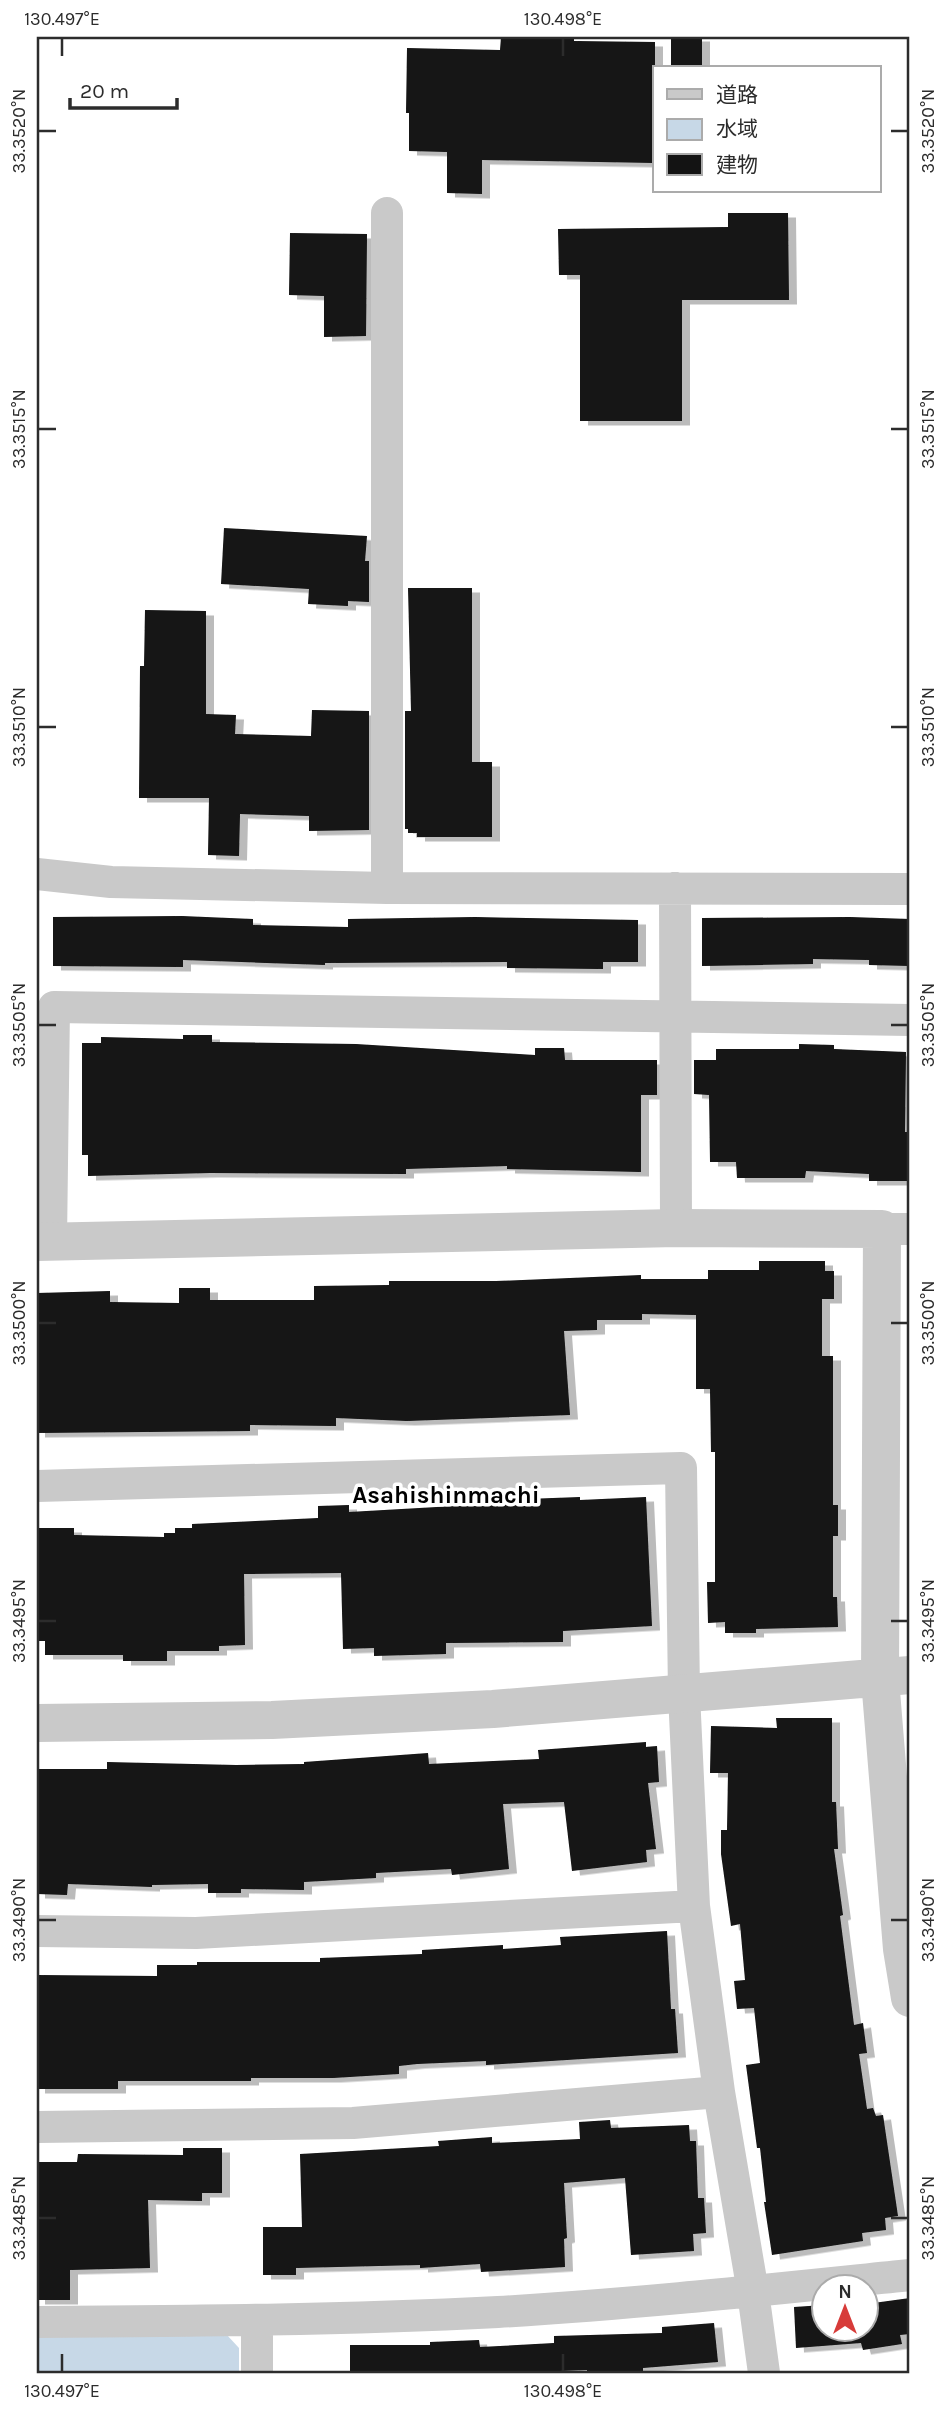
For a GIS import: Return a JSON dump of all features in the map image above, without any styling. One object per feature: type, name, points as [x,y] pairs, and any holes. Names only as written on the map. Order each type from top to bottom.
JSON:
[{"type":"street","points":[[387,213],[387,888]]},
{"type":"street","points":[[37,874],[111,882],[387,888],[910,889]]},
{"type":"street","points":[[675,888],[676,1228]]},
{"type":"street","points":[[910,1020],[54,1007],[44,1241],[676,1228],[896,1229],[895,1677],[902,1949],[910,1998]]},
{"type":"street","points":[[37,1486],[681,1468],[684,1694],[694,1906],[719,2092],[764,2373]]},
{"type":"street","points":[[37,1723],[272,1720],[493,1709],[895,1677]]},
{"type":"street","points":[[37,1931],[196,1933],[694,1906]]},
{"type":"street","points":[[37,2127],[353,2123],[719,2092]]},
{"type":"street","points":[[37,2322],[257,2320],[499,2312],[753,2292],[910,2275]]},
{"type":"street","points":[[257,2320],[257,2373]]},
{"type":"water","points":[[226,2334],[239,2348],[239,2373],[37,2373],[37,2337]]},
{"type":"building","points":[[501,37],[574,37],[574,41],[655,42],[653,163],[482,160],[482,194],[447,193],[447,152],[409,151],[409,113],[406,113],[407,48],[500,50]]},
{"type":"building","points":[[671,37],[702,37],[702,66],[671,66]]},
{"type":"building","points":[[728,213],[788,213],[789,300],[682,300],[682,421],[580,421],[580,275],[559,275],[558,229],[728,227]]},
{"type":"building","points":[[290,233],[367,234],[366,336],[324,337],[324,296],[289,295]]},
{"type":"building","points":[[224,528],[367,536],[365,561],[369,561],[369,602],[348,601],[348,606],[308,604],[309,589],[221,584]]},
{"type":"building","points":[[408,588],[472,588],[472,762],[492,762],[492,837],[417,837],[417,833],[408,833],[408,829],[405,829],[405,711],[411,711]]},
{"type":"building","points":[[145,610],[206,611],[206,714],[236,715],[235,734],[311,736],[312,710],[369,711],[369,830],[309,831],[309,816],[240,814],[239,856],[208,855],[209,798],[139,798],[140,666],[144,666]]},
{"type":"building","points":[[182,916],[253,919],[253,925],[348,927],[348,919],[475,917],[638,920],[638,962],[603,962],[603,969],[507,968],[507,962],[325,965],[183,960],[183,967],[53,966],[53,917]]},
{"type":"building","points":[[702,918],[910,919],[910,966],[869,965],[869,960],[813,959],[813,964],[702,966]]},
{"type":"building","points":[[183,1035],[212,1035],[212,1042],[356,1044],[535,1055],[535,1048],[564,1048],[565,1060],[657,1060],[657,1095],[641,1095],[641,1172],[507,1169],[507,1166],[406,1169],[406,1174],[210,1173],[88,1176],[88,1155],[82,1155],[82,1043],[101,1043],[101,1037],[183,1039]]},
{"type":"building","points":[[799,1044],[834,1045],[834,1049],[906,1052],[905,1132],[910,1132],[910,1181],[869,1181],[869,1174],[806,1171],[805,1178],[737,1178],[736,1162],[710,1162],[709,1095],[694,1094],[694,1060],[716,1060],[716,1049],[799,1049]]},
{"type":"building","points":[[759,1261],[825,1261],[825,1271],[834,1271],[834,1299],[822,1299],[822,1356],[833,1356],[833,1505],[838,1505],[838,1536],[833,1536],[833,1597],[837,1597],[838,1627],[756,1629],[756,1633],[725,1633],[725,1622],[708,1623],[707,1582],[715,1582],[715,1452],[711,1452],[710,1389],[696,1389],[696,1315],[642,1314],[642,1320],[597,1320],[597,1330],[564,1331],[570,1415],[407,1421],[336,1418],[336,1426],[250,1425],[250,1431],[37,1433],[37,1293],[110,1291],[110,1302],[179,1303],[179,1288],[210,1288],[210,1300],[314,1300],[314,1286],[389,1285],[389,1281],[496,1281],[641,1275],[641,1279],[708,1279],[708,1270],[759,1270]]},
{"type":"building","points":[[580,1497],[580,1500],[646,1497],[652,1626],[563,1631],[563,1642],[446,1643],[446,1654],[374,1656],[374,1648],[343,1649],[341,1573],[244,1574],[245,1645],[219,1646],[219,1651],[167,1651],[167,1661],[123,1661],[123,1655],[45,1655],[45,1641],[37,1641],[37,1528],[74,1528],[74,1535],[164,1537],[164,1533],[175,1533],[175,1528],[192,1528],[192,1524],[318,1518],[318,1506],[349,1505],[349,1512],[472,1505],[472,1501]]},
{"type":"building","points":[[776,1718],[832,1718],[832,1802],[836,1802],[838,1849],[834,1849],[854,2025],[863,2023],[867,2053],[859,2054],[867,2109],[873,2108],[876,2116],[883,2115],[898,2216],[885,2218],[886,2230],[862,2233],[863,2241],[772,2255],[760,2148],[757,2148],[746,2065],[760,2063],[754,2008],[737,2009],[734,1981],[745,1980],[740,1924],[731,1926],[721,1854],[721,1830],[727,1830],[728,1773],[710,1773],[711,1726],[777,1728]]},
{"type":"building","points":[[646,1742],[646,1747],[657,1746],[659,1782],[648,1783],[656,1849],[646,1850],[647,1862],[572,1871],[564,1802],[503,1804],[509,1869],[452,1875],[451,1869],[376,1873],[376,1878],[304,1882],[304,1890],[241,1889],[241,1893],[208,1893],[208,1884],[152,1887],[68,1884],[67,1895],[37,1894],[37,1769],[107,1769],[107,1762],[304,1764],[428,1753],[429,1764],[539,1759],[538,1750]]},
{"type":"building","points":[[667,1931],[671,2009],[675,2009],[678,2053],[486,2065],[486,2061],[417,2064],[399,2066],[399,2074],[333,2078],[118,2081],[118,2089],[37,2089],[37,1975],[157,1976],[157,1965],[197,1965],[197,1962],[320,1962],[320,1958],[422,1954],[422,1950],[561,1945],[560,1937]]},
{"type":"building","points":[[610,2120],[611,2128],[689,2125],[690,2141],[696,2141],[698,2198],[704,2198],[706,2233],[693,2234],[694,2251],[631,2255],[625,2178],[564,2183],[567,2238],[564,2239],[565,2267],[481,2272],[480,2264],[420,2268],[420,2265],[296,2268],[296,2275],[263,2275],[263,2227],[302,2227],[300,2154],[439,2146],[438,2141],[492,2137],[492,2143],[580,2139],[579,2122]]},
{"type":"building","points":[[183,2148],[222,2148],[222,2193],[202,2193],[202,2201],[148,2200],[150,2268],[70,2270],[70,2300],[37,2300],[37,2162],[77,2162],[78,2154],[183,2155]]},
{"type":"building","points":[[910,2298],[910,2334],[900,2335],[902,2344],[863,2350],[861,2344],[880,2344],[880,2302]]},
{"type":"building","points":[[810,2306],[810,2344],[848,2344],[796,2348],[794,2307]]},
{"type":"building","points":[[714,2323],[718,2362],[643,2368],[643,2373],[587,2373],[587,2370],[350,2373],[350,2345],[430,2345],[430,2342],[479,2340],[480,2347],[554,2343],[554,2336],[662,2333],[662,2327]]},
{"type":"district","name":"Asahishinmachi","points":[[446,1495]]}]
